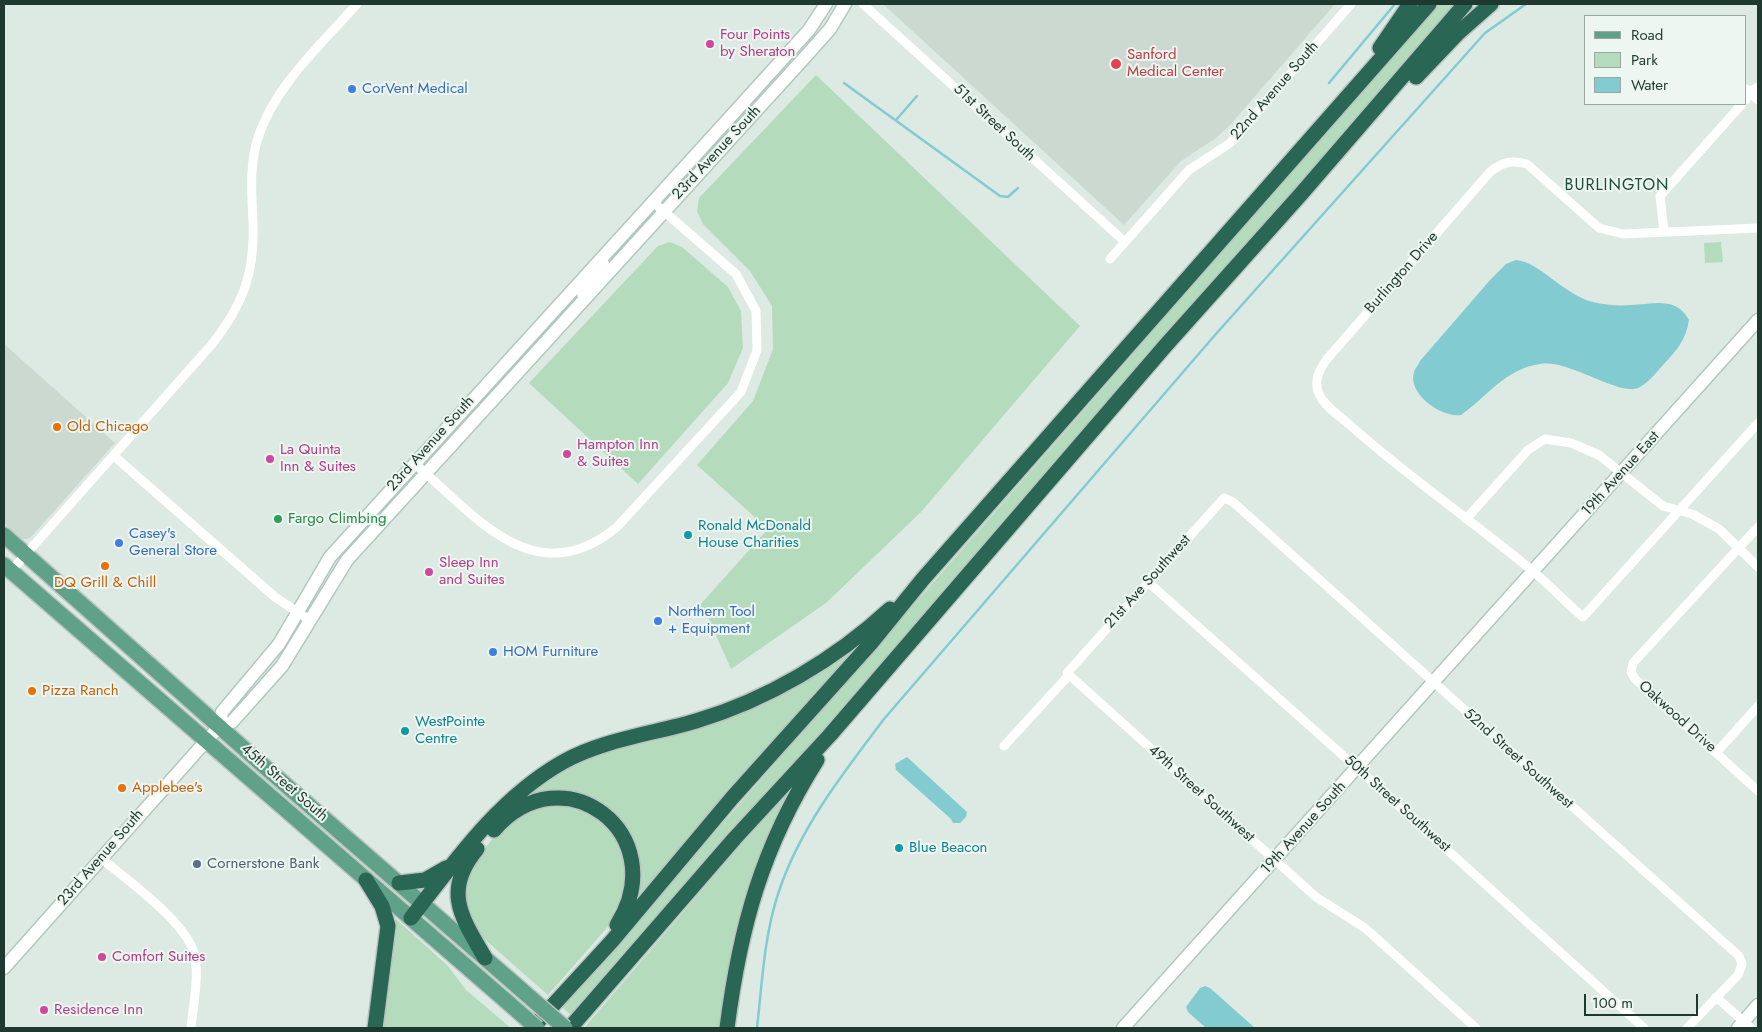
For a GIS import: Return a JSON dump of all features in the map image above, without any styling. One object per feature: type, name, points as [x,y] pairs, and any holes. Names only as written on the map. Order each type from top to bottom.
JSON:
[{"type":"highway","points":[[1332,116],[1410,4]]},
{"type":"highway","points":[[532,1028],[596,959],[732,798],[871,644],[923,579],[1429,4]]},
{"type":"highway","points":[[571,1028],[736,838],[838,726],[1166,345],[1302,194],[1465,4]]},
{"type":"highway","points":[[1302,194],[1457,34],[1490,4]]},
{"type":"highway","points":[[411,918],[506,802],[563,762],[606,745],[699,720],[744,704],[800,675],[835,653],[880,618],[923,579]]},
{"type":"highway","points":[[726,1028],[735,967],[749,910],[772,841],[805,779],[838,726]]},
{"type":"highway","points":[[485,958],[458,907],[458,887],[463,869],[469,859],[510,814],[528,804],[564,798],[591,806],[612,821],[624,838],[634,868],[630,900],[596,959]]},
{"type":"highway","points":[[399,883],[425,880],[455,862]]},
{"type":"highway","points":[[366,880],[382,906],[388,926],[375,1028]]},
{"type":"main road","name":"45th Street South","points":[[4,535],[220,727],[565,1028]]},
{"type":"main road","name":"45th Street South","points":[[7,568],[537,1028]]},
{"type":"street","points":[[7,568],[26,554],[114,456],[213,343],[237,308],[247,285],[253,259],[250,180],[252,160],[264,121],[278,96],[357,4]]},
{"type":"street","name":"23rd Avenue South","points":[[220,727],[222,712],[279,644],[330,557],[809,30],[826,4]]},
{"type":"street","name":"23rd Avenue South","points":[[4,968],[206,742],[220,727],[232,722],[282,666],[347,560],[806,56],[830,29],[845,4]]},
{"type":"street","name":"51st Street South","points":[[863,4],[1125,242]]},
{"type":"street","name":"22nd Avenue South","points":[[1110,259],[1189,170],[1230,143],[1351,4]]},
{"type":"street","points":[[1758,87],[1747,94],[1758,100]]},
{"type":"street","points":[[1664,232],[1660,196],[1741,105]]},
{"type":"street","name":"Burlington Drive","points":[[1533,572],[1429,491],[1324,402],[1316,384],[1318,371],[1483,180],[1501,163],[1514,161],[1527,164],[1599,228],[1623,234],[1758,228]]},
{"type":"street","points":[[414,464],[481,522],[511,543],[547,553],[564,553],[599,542],[617,527],[741,392],[757,350],[756,311],[736,274],[652,202]]},
{"type":"street","name":"23rd Avenue South","points":[[583,299],[582,291],[607,261],[610,247]]},
{"type":"street","name":"23rd Avenue South","points":[[550,336],[552,328],[574,303],[575,298],[570,292]]},
{"type":"street","name":"19th Avenue East","points":[[1485,628],[1758,320]]},
{"type":"street","points":[[1533,572],[1583,617],[1758,423]]},
{"type":"street","points":[[1466,519],[1528,450],[1545,439],[1571,443],[1600,455],[1662,506],[1692,514],[1719,529],[1758,567]]},
{"type":"street","points":[[114,456],[274,597],[310,621]]},
{"type":"street","name":"21st Ave Southwest","points":[[1004,746],[1224,498],[1233,502]]},
{"type":"street","name":"52nd Street Southwest","points":[[1233,502],[1739,956],[1742,964],[1738,975],[1716,997]]},
{"type":"street","points":[[1739,548],[1758,527]]},
{"type":"street","name":"Oakwood Drive","points":[[1739,548],[1633,663],[1631,672],[1758,791]]},
{"type":"street","name":"50th Street Southwest","points":[[1148,582],[1358,768],[1644,1028]]},
{"type":"street","name":"19th Avenue South","points":[[1123,1028],[1485,628]]},
{"type":"street","name":"49th Street Southwest","points":[[1068,674],[1274,860],[1316,896],[1365,928],[1476,1028]]},
{"type":"street","points":[[1716,753],[1758,706]]},
{"type":"street","points":[[101,858],[178,925],[191,945],[196,970],[191,1028]]},
{"type":"street","points":[[1687,1028],[1716,997],[1744,1026],[1758,1006]]},
{"type":"shaded area","name":"Sanford Medical Center","points":[[883,4],[1335,4],[1230,125],[1216,138],[1181,161],[1124,225]]},
{"type":"shaded area","points":[[4,344],[115,443],[31,537],[27,539],[22,539],[4,523]]},
{"type":"green space","points":[[1439,4],[1458,4],[573,1017],[562,1007]]},
{"type":"green space","points":[[816,75],[1080,326],[921,512],[826,603],[731,669],[707,615],[699,606],[768,529],[697,465],[753,401],[773,349],[772,306],[750,271],[703,224],[697,211],[699,198]]},
{"type":"green space","points":[[670,242],[682,247],[728,287],[741,311],[743,348],[728,383],[638,484],[529,383],[658,246]]},
{"type":"green space","points":[[1721,242],[1723,262],[1705,263],[1704,243]]},
{"type":"green space","points":[[849,648],[855,651],[641,895],[637,893],[639,866],[637,855],[627,835],[601,807],[520,803],[536,784],[555,772],[603,751],[654,738]]},
{"type":"green space","points":[[791,786],[796,789],[785,809],[722,1028],[584,1028]]},
{"type":"green space","points":[[539,805],[577,807],[610,825],[630,865],[620,913],[548,995],[474,930],[461,895],[469,868],[489,843],[504,826]]},
{"type":"green space","points":[[396,919],[448,966],[466,990],[511,1028],[381,1028],[393,921]]},
{"type":"water","points":[[1516,260],[1534,266],[1572,293],[1593,302],[1607,305],[1664,303],[1678,307],[1689,320],[1683,339],[1677,349],[1655,374],[1638,388],[1618,387],[1565,367],[1540,364],[1517,371],[1507,377],[1461,415],[1453,415],[1436,409],[1421,396],[1416,388],[1413,380],[1415,369],[1490,280],[1506,264]]},
{"type":"water","points":[[907,757],[967,812],[966,817],[960,823],[953,823],[951,819],[896,770],[895,764]]},
{"type":"water","points":[[1205,986],[1210,988],[1255,1028],[1206,1028],[1188,1012],[1186,1007],[1200,988]]},
{"type":"waterway","points":[[1329,83],[1395,4]]},
{"type":"waterway","points":[[757,1028],[764,961],[773,910],[787,870],[810,824],[824,802],[884,719],[1215,335],[1485,33],[1526,4]]},
{"type":"waterway","points":[[844,83],[1000,196],[1008,197],[1018,188]]},
{"type":"waterway","points":[[896,120],[917,96]]},
{"type":"place","name":"Four Points by Sheraton","points":[[710,44]]},
{"type":"place","name":"Sanford Medical Center","points":[[1116,64]]},
{"type":"place","name":"CorVent Medical","points":[[352,89]]},
{"type":"place","name":"Old Chicago","points":[[57,427]]},
{"type":"place","name":"Hampton Inn & Suites","points":[[567,454]]},
{"type":"place","name":"La Quinta Inn & Suites","points":[[270,459]]},
{"type":"place","name":"Fargo Climbing","points":[[278,519]]},
{"type":"place","name":"Ronald McDonald House Charities","points":[[688,535]]},
{"type":"place","name":"Casey's General Store","points":[[119,543]]},
{"type":"place","name":"DQ Grill & Chill","points":[[105,566]]},
{"type":"place","name":"Sleep Inn and Suites","points":[[429,572]]},
{"type":"place","name":"Northern Tool + Equipment","points":[[658,621]]},
{"type":"place","name":"HOM Furniture","points":[[493,652]]},
{"type":"place","name":"Pizza Ranch","points":[[32,691]]},
{"type":"place","name":"WestPointe Centre","points":[[405,731]]},
{"type":"place","name":"Applebee's","points":[[122,788]]},
{"type":"place","name":"Blue Beacon","points":[[899,848]]},
{"type":"place","name":"Cornerstone Bank","points":[[197,864]]},
{"type":"place","name":"Comfort Suites","points":[[102,957]]},
{"type":"place","name":"Residence Inn","points":[[44,1010]]},
{"type":"district","name":"BURLINGTON","points":[[1617,186]]}]
